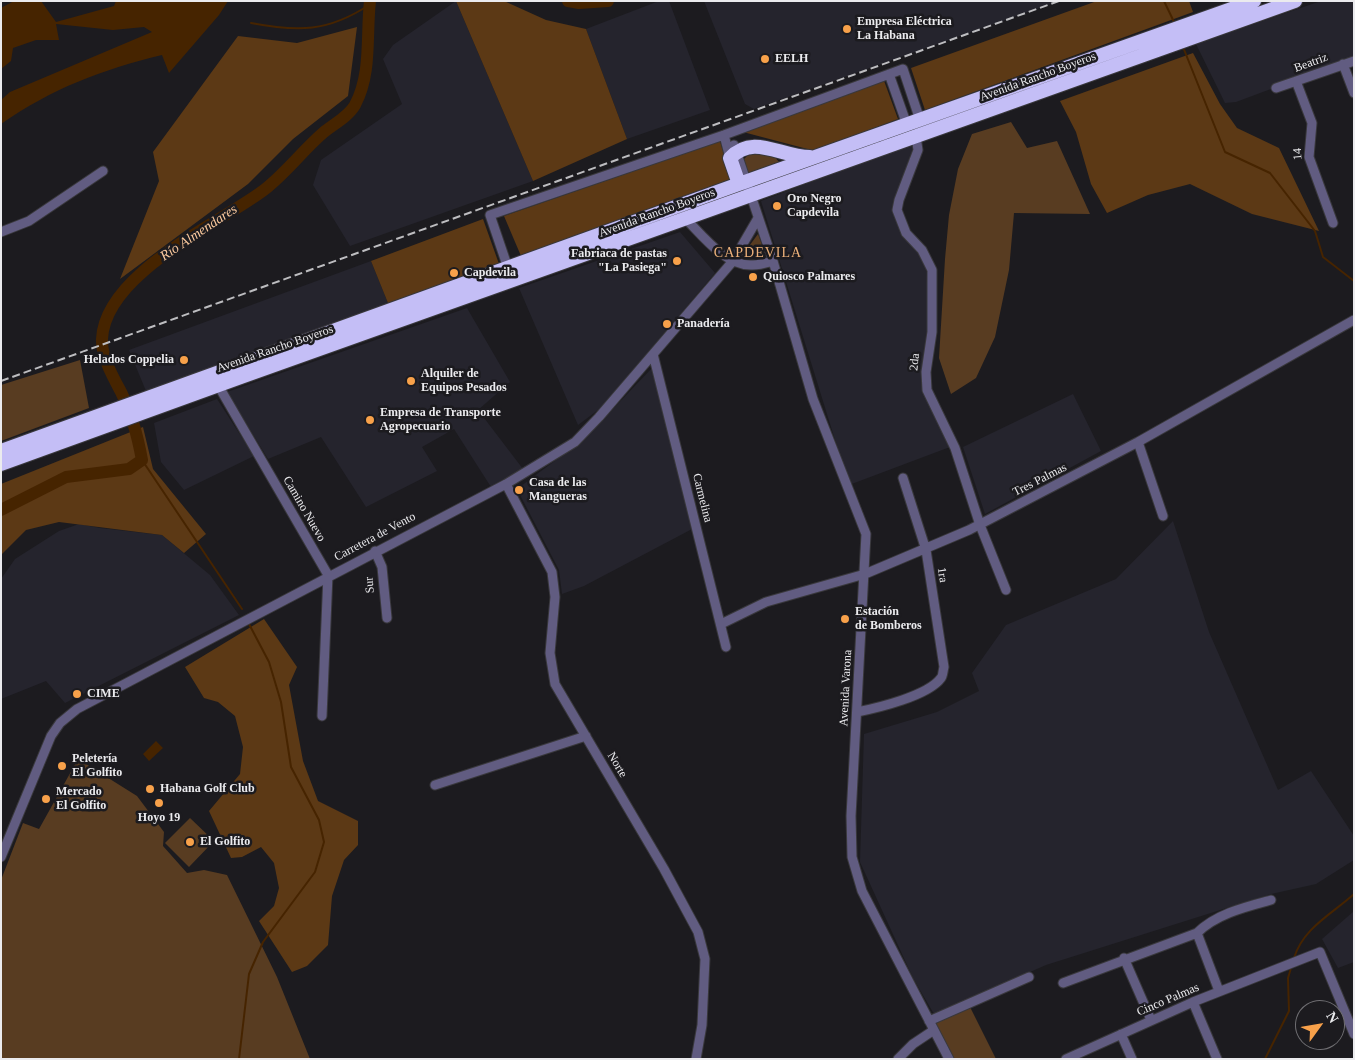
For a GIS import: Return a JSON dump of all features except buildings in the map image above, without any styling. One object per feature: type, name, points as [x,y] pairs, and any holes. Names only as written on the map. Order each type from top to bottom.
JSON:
[{"type":"highway","name":"Avenida Rancho Boyeros","points":[[1188,32],[1254,1]]},
{"type":"highway","name":"Avenida Rancho Boyeros","points":[[1,451],[79,429],[168,398],[508,268],[743,182],[1188,32],[1295,1]]},
{"type":"highway","name":"Avenida Rancho Boyeros","points":[[168,398],[218,385],[916,137],[1168,39]]},
{"type":"highway","points":[[743,182],[736,151],[754,146],[798,156],[818,156]]},
{"type":"highway","name":"Avenida Rancho Boyeros","points":[[1,464],[79,429]]},
{"type":"street","name":"Beatriz","points":[[1276,88],[1354,60]]},
{"type":"street","points":[[1343,64],[1354,94]]},
{"type":"street","points":[[508,268],[490,215],[724,136],[903,69],[914,123]]},
{"type":"street","points":[[889,74],[914,123]]},
{"type":"street","name":"14","points":[[1296,82],[1312,123],[1309,157],[1333,224]]},
{"type":"street","points":[[724,136],[736,151]]},
{"type":"street","points":[[724,136],[736,151]]},
{"type":"street","name":"2da","points":[[916,137],[918,150],[900,195],[897,210],[906,233],[922,250],[932,270],[932,332],[926,372],[927,390],[955,448],[980,525],[1006,590]]},
{"type":"street","points":[[1,232],[29,221],[103,171]]},
{"type":"street","name":"Avenida Varona","points":[[743,182],[750,195],[773,261],[813,399],[866,534],[851,816],[852,857],[862,891],[949,1059]]},
{"type":"street","points":[[685,218],[713,246],[732,261],[752,266],[773,261]]},
{"type":"street","name":"Carretera de Vento","points":[[1,857],[51,736],[64,719],[76,710],[328,576],[506,484],[574,442],[599,417],[732,261],[758,218]]},
{"type":"street","name":"Tres Palmas","points":[[721,624],[766,602],[865,574],[926,550],[980,525],[1138,442],[1354,320]]},
{"type":"street","name":"Carmelina","points":[[653,354],[726,647]]},
{"type":"street","name":"Camino Nuevo","points":[[218,385],[328,576]]},
{"type":"street","points":[[1138,442],[1163,516]]},
{"type":"street","name":"1ra","points":[[857,712],[912,696],[930,687],[941,678],[944,667],[926,550],[903,478]]},
{"type":"street","name":"Norte","points":[[506,484],[552,572],[554,597],[550,653],[555,684],[664,869],[698,932],[706,959],[702,1025],[696,1059]]},
{"type":"street","name":"Sur","points":[[375,552],[382,567],[384,610],[387,618]]},
{"type":"street","points":[[322,716],[328,576]]},
{"type":"street","points":[[435,785],[586,736]]},
{"type":"street","points":[[1063,983],[1124,958],[1197,933],[1207,923],[1243,907],[1271,900]]},
{"type":"street","points":[[1197,933],[1219,991]]},
{"type":"street","name":"Cinco Palmas","points":[[1066,1059],[1219,991],[1320,952],[1349,1009]]},
{"type":"street","points":[[1124,958],[1151,1020]]},
{"type":"street","points":[[929,1021],[1029,977]]},
{"type":"street","points":[[1193,1002],[1217,1059]]},
{"type":"street","points":[[1349,1009],[1354,1034]]},
{"type":"street","points":[[898,1059],[914,1044],[934,1030]]},
{"type":"street","points":[[1121,1034],[1132,1059]]},
{"type":"shaded area","points":[[14,1],[41,1],[56,22],[114,6],[116,1],[228,1],[219,15],[169,73],[162,55],[118,67],[59,90],[20,111],[1,124],[1,100],[10,92],[152,32],[144,27],[113,30],[56,24],[59,40],[36,40],[13,48],[11,61],[1,69],[1,8]]},
{"type":"shaded area","points":[[456,1],[533,181],[350,246],[313,185],[321,160],[402,104],[383,59],[393,45]]},
{"type":"shaded area","points":[[456,1],[504,1],[546,20],[586,29],[627,139],[533,181]]},
{"type":"shaded area","points":[[659,1],[669,1],[710,110],[627,139],[586,29]]},
{"type":"shaded area","name":"Empresa Eléctrica La Habana","points":[[704,1],[1059,1],[754,109],[745,104]]},
{"type":"shaded area","points":[[1097,1],[1189,1],[1193,12],[925,110],[911,68]]},
{"type":"shaded area","points":[[1321,1],[1354,1],[1354,58],[1236,102],[1225,103],[1196,44]]},
{"type":"shaded area","points":[[357,27],[348,96],[293,139],[248,184],[120,279],[159,181],[153,152],[238,36],[297,43]]},
{"type":"shaded area","points":[[1193,53],[1220,104],[1237,128],[1279,148],[1319,231],[1252,214],[1190,184],[1148,195],[1107,213],[1091,184],[1076,132],[1060,101]]},
{"type":"shaded area","points":[[883,78],[898,119],[815,151],[743,132]]},
{"type":"shaded area","points":[[1011,122],[1027,148],[1057,141],[1090,214],[1014,213],[1009,270],[995,337],[976,378],[951,394],[939,358],[949,215],[958,169],[972,134]]},
{"type":"shaded area","points":[[720,141],[731,179],[521,256],[504,216]]},
{"type":"shaded area","points":[[915,142],[893,206],[926,264],[930,335],[922,390],[950,447],[849,485],[761,201]]},
{"type":"shaded area","points":[[751,152],[774,156],[779,162],[752,174],[748,172],[744,159]]},
{"type":"shaded area","points":[[483,219],[499,264],[388,303],[371,261]]},
{"type":"shaded area","points":[[680,232],[715,273],[602,407],[578,425],[519,288]]},
{"type":"shaded area","points":[[758,234],[766,256],[741,257]]},
{"type":"shaded area","points":[[371,261],[388,303],[146,391],[129,350]]},
{"type":"shaded area","points":[[467,308],[510,382],[478,410],[523,469],[491,487],[454,429],[422,447],[437,471],[366,507],[321,437],[268,459],[227,392]]},
{"type":"shaded area","points":[[80,360],[89,408],[1,441],[1,385]]},
{"type":"shaded area","points":[[654,366],[694,528],[584,586],[562,594],[559,570],[517,489],[584,439]]},
{"type":"shaded area","points":[[1073,394],[1101,451],[985,514],[963,447]]},
{"type":"shaded area","points":[[217,399],[254,456],[184,490],[161,462],[154,423]]},
{"type":"shaded area","points":[[143,427],[153,469],[206,534],[184,553],[162,535],[59,522],[26,530],[1,555],[1,484]]},
{"type":"shaded area","points":[[1173,521],[1209,632],[1278,790],[1311,771],[1354,836],[1354,860],[1316,884],[1271,894],[1046,965],[934,1014],[913,978],[860,862],[864,734],[937,712],[979,691],[972,673],[1006,625],[1116,579]]},
{"type":"shaded area","points":[[79,524],[162,535],[210,575],[239,615],[65,703],[46,681],[1,699],[1,579],[15,559],[59,531]]},
{"type":"shaded area","points":[[264,619],[297,667],[289,685],[303,761],[318,801],[358,821],[358,845],[344,860],[332,896],[328,945],[307,966],[292,972],[259,921],[274,906],[279,888],[274,863],[261,847],[242,857],[231,858],[209,811],[240,774],[243,747],[235,716],[218,702],[204,698],[185,667]]},
{"type":"shaded area","points":[[156,741],[163,748],[149,761],[143,754]]},
{"type":"shaded area","points":[[78,759],[137,796],[164,832],[163,846],[187,873],[204,870],[227,875],[277,977],[310,1059],[1,1059],[1,880],[23,823],[39,829]]},
{"type":"shaded area","name":"El Golfito","points":[[190,818],[214,841],[189,867],[165,843]]},
{"type":"shaded area","points":[[1354,911],[1354,962],[1338,968],[1322,939]]},
{"type":"shaded area","points":[[970,1007],[996,1059],[952,1059],[934,1023]]},
{"type":"waterway","name":"Río Almendares","points":[[1,510],[66,477],[129,469],[142,460],[128,408],[103,352],[102,339],[108,315],[122,293],[143,272],[167,252],[264,190],[316,139],[352,109],[364,80],[370,1]]},
{"type":"waterway","name":"Río Almendares","points":[[568,1],[579,3],[608,1]]},
{"type":"waterway","points":[[1164,1],[1175,24]]},
{"type":"waterway","points":[[251,23],[284,28],[312,28],[340,20],[369,5]]},
{"type":"waterway","points":[[1183,47],[1225,152],[1270,173],[1315,231],[1323,257],[1354,281]]},
{"type":"waterway","points":[[142,460],[242,609]]},
{"type":"waterway","points":[[239,1059],[249,974],[263,942],[315,872],[324,842],[319,820],[291,767],[281,702],[269,662],[249,624]]},
{"type":"waterway","points":[[1294,958],[1298,947],[1311,930],[1354,894]]},
{"type":"waterway","points":[[1265,1059],[1289,1011],[1288,978],[1291,968]]},
{"type":"railway","points":[[1,381],[1059,1]]},
{"type":"place","name":"Empresa Eléctrica La Habana","points":[[847,29]]},
{"type":"place","name":"EELH","points":[[765,59]]},
{"type":"place","name":"Oro Negro Capdevila","points":[[777,206]]},
{"type":"place","name":"Fabriaca de pastas \"La Pasiega\"","points":[[677,261]]},
{"type":"place","name":"Capdevila","points":[[454,273]]},
{"type":"place","name":"Quiosco Palmares","points":[[753,277]]},
{"type":"place","name":"Panadería","points":[[667,324]]},
{"type":"place","name":"Helados Coppelia","points":[[184,360]]},
{"type":"place","name":"Alquiler de Equipos Pesados","points":[[411,381]]},
{"type":"place","name":"Empresa de Transporte Agropecuario","points":[[370,420]]},
{"type":"place","name":"Casa de las Mangueras","points":[[519,490]]},
{"type":"place","name":"Estación de Bomberos","points":[[845,619]]},
{"type":"place","name":"CIME","points":[[77,694]]},
{"type":"place","name":"Peletería El Golfito","points":[[62,766]]},
{"type":"place","name":"Habana Golf Club","points":[[150,789]]},
{"type":"place","name":"Mercado El Golfito","points":[[46,799]]},
{"type":"place","name":"Hoyo 19","points":[[159,803]]},
{"type":"place","name":"El Golfito","points":[[190,842]]},
{"type":"district","name":"CAPDEVILA","points":[[758,253]]}]
